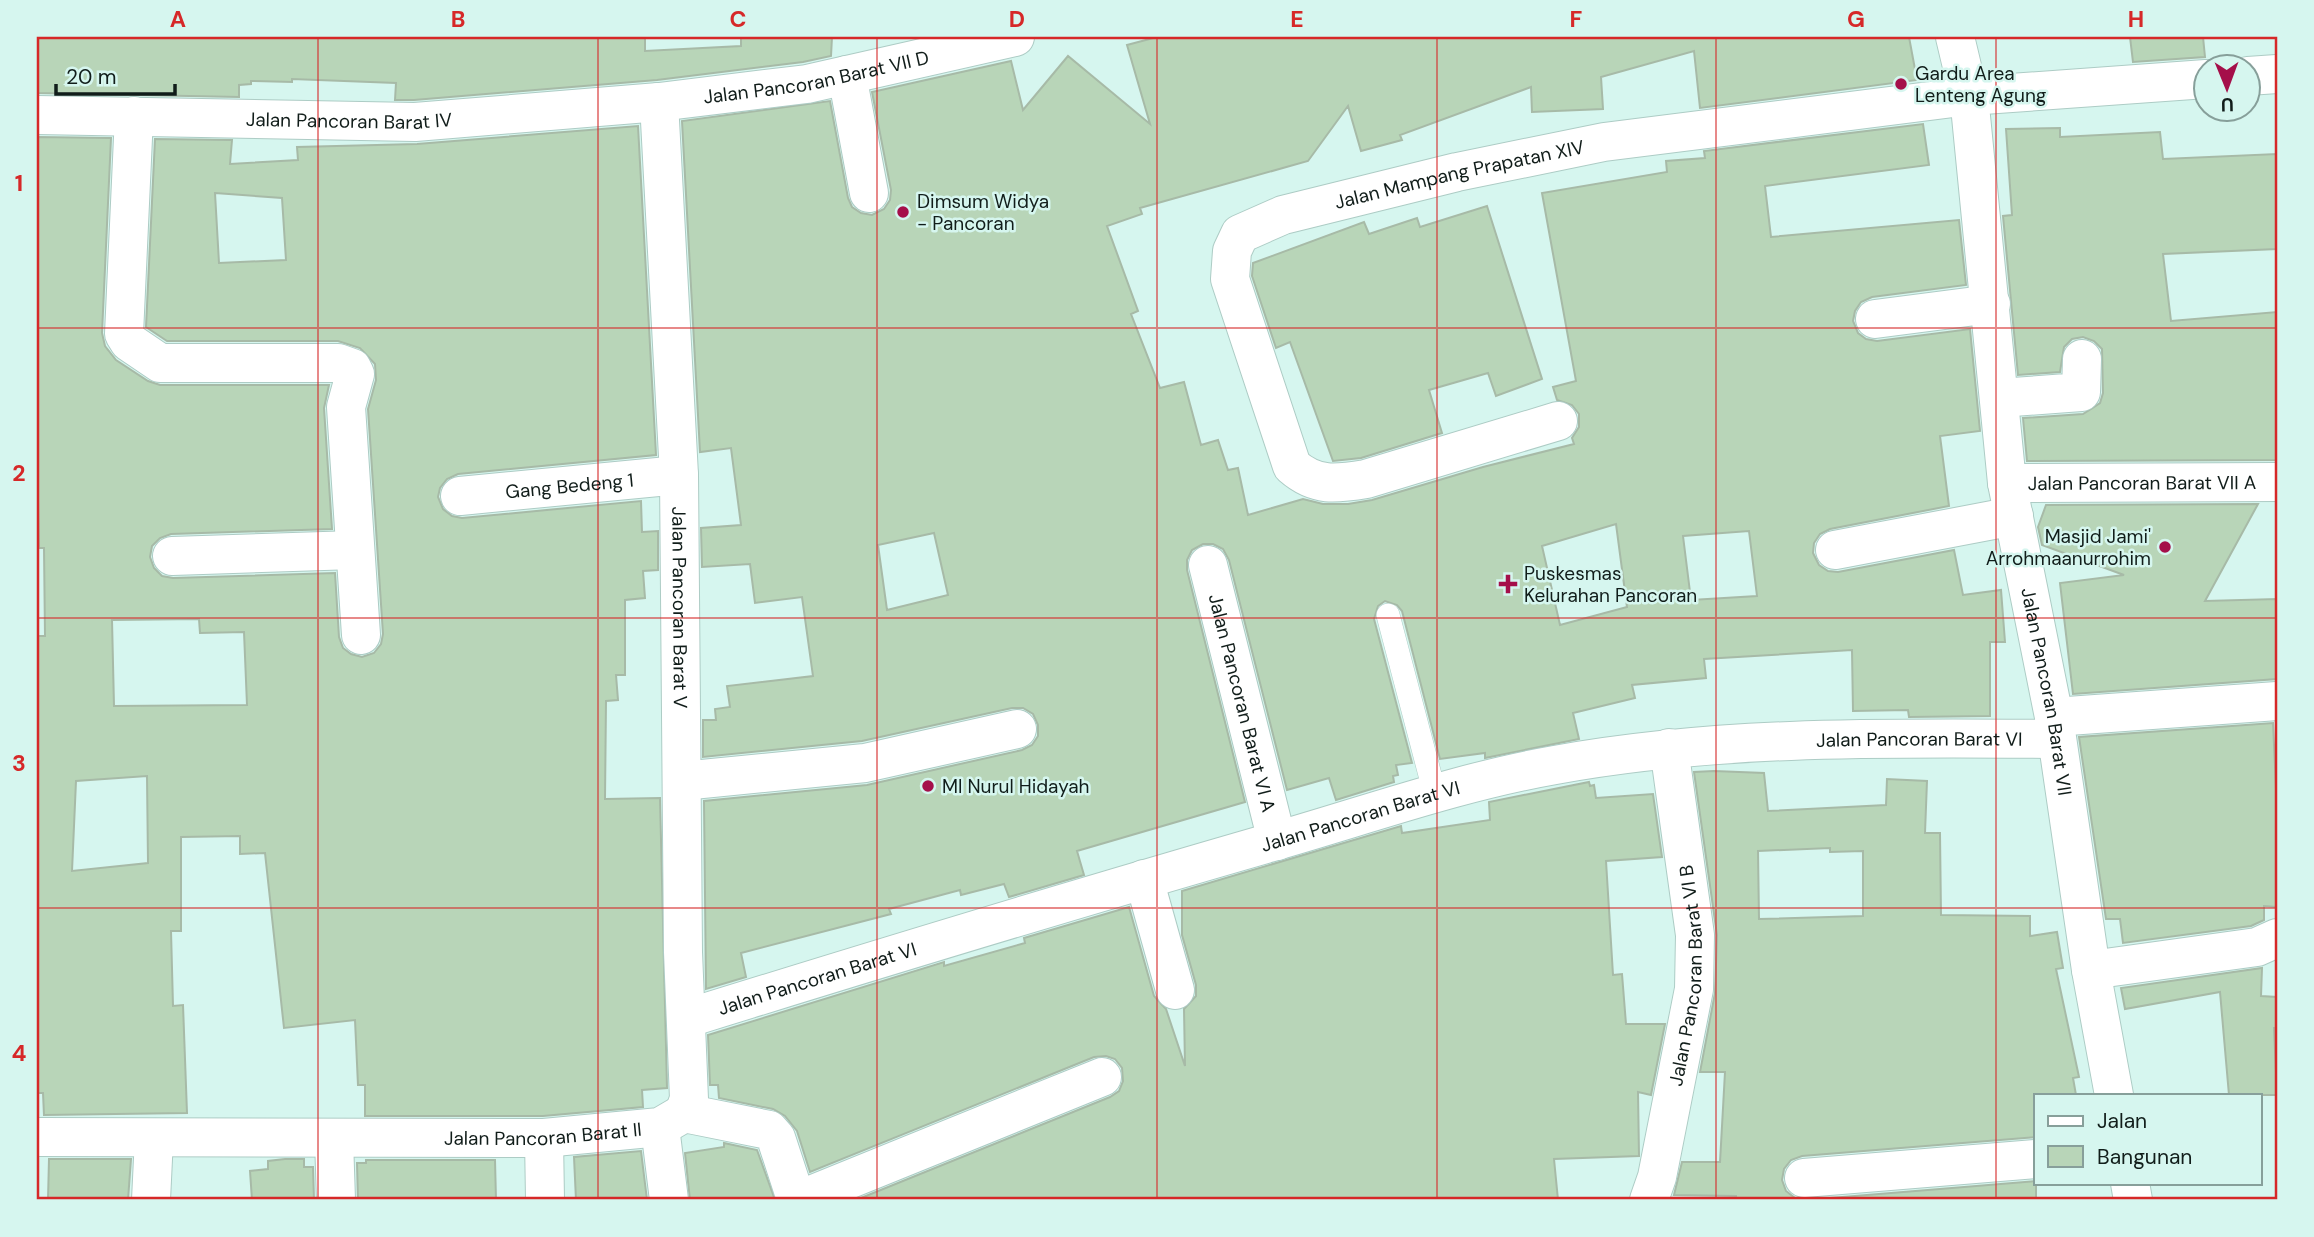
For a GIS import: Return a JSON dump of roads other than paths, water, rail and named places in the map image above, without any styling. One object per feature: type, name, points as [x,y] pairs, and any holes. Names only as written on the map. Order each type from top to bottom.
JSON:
[{"type":"street","name":"Jalan Pancoran Barat VII D","points":[[659,102],[807,84],[1015,37]]},
{"type":"street","name":"Jalan Pancoran Barat VII","points":[[1955,37],[1969,96],[2011,499],[2055,728],[2091,970],[2114,1094]]},
{"type":"street","points":[[847,75],[869,193]]},
{"type":"street","name":"Jalan Mampang Prapatan XIV","points":[[1558,421],[1366,479],[1338,484],[1307,480],[1292,466],[1230,279],[1232,251],[1240,234],[1283,215],[1457,172],[1604,142],[1969,96],[2192,80]]},
{"type":"street","name":"Jalan Pancoran Barat IV","points":[[37,115],[415,122],[659,102]]},
{"type":"street","name":"Jalan Pancoran Barat V","points":[[659,102],[679,475],[683,951],[688,1018],[689,1098],[672,1120],[669,1200]]},
{"type":"street","points":[[134,116],[124,334],[129,342],[160,363],[329,363],[352,368],[355,374],[346,407],[361,635]]},
{"type":"street","points":[[1875,319],[1990,304]]},
{"type":"street","points":[[1999,398],[2081,392],[2082,359]]},
{"type":"street","name":"Gang Bedeng 1","points":[[460,496],[679,475]]},
{"type":"street","name":"Jalan Pancoran Barat VII A","points":[[1835,550],[2011,499],[2277,482]]},
{"type":"street","points":[[172,556],[355,550]]},
{"type":"street","name":"Jalan Pancoran Barat VI A","points":[[1208,565],[1276,841]]},
{"type":"street","name":"Jalan Pancoran Barat VI","points":[[688,1018],[1144,879],[1435,794],[1553,765],[1669,748],[2055,728],[2277,701]]},
{"type":"street","points":[[682,781],[865,763],[1017,729]]},
{"type":"street","name":"Jalan Pancoran Barat VI B","points":[[1649,1200],[1694,989],[1695,934],[1669,748]]},
{"type":"street","points":[[1144,879],[1175,990]]},
{"type":"street","points":[[2091,970],[2256,947],[2277,938]]},
{"type":"street","name":"Jalan Pancoran Barat II","points":[[37,1137],[544,1138],[672,1120],[769,1130],[776,1138],[793,1190],[806,1197],[1102,1077]]},
{"type":"street","points":[[151,1200],[154,1138]]},
{"type":"street","points":[[544,1138],[545,1200]]},
{"type":"street","points":[[334,1139],[335,1200]]},
{"type":"street","points":[[1804,1178],[2034,1159]]},
{"type":"lane","points":[[1388,615],[1435,794]]},
{"type":"place","name":"Gardu Area Lenteng Agung","points":[[1901,84]]},
{"type":"place","name":"Dimsum Widya - Pancoran","points":[[903,212]]},
{"type":"place","name":"Masjid Jami' Arrohmaanurrohim","points":[[2165,547]]},
{"type":"place","name":"Puskesmas Kelurahan Pancoran","points":[[1508,584]]},
{"type":"place","name":"MI Nurul Hidayah","points":[[928,786]]}]
